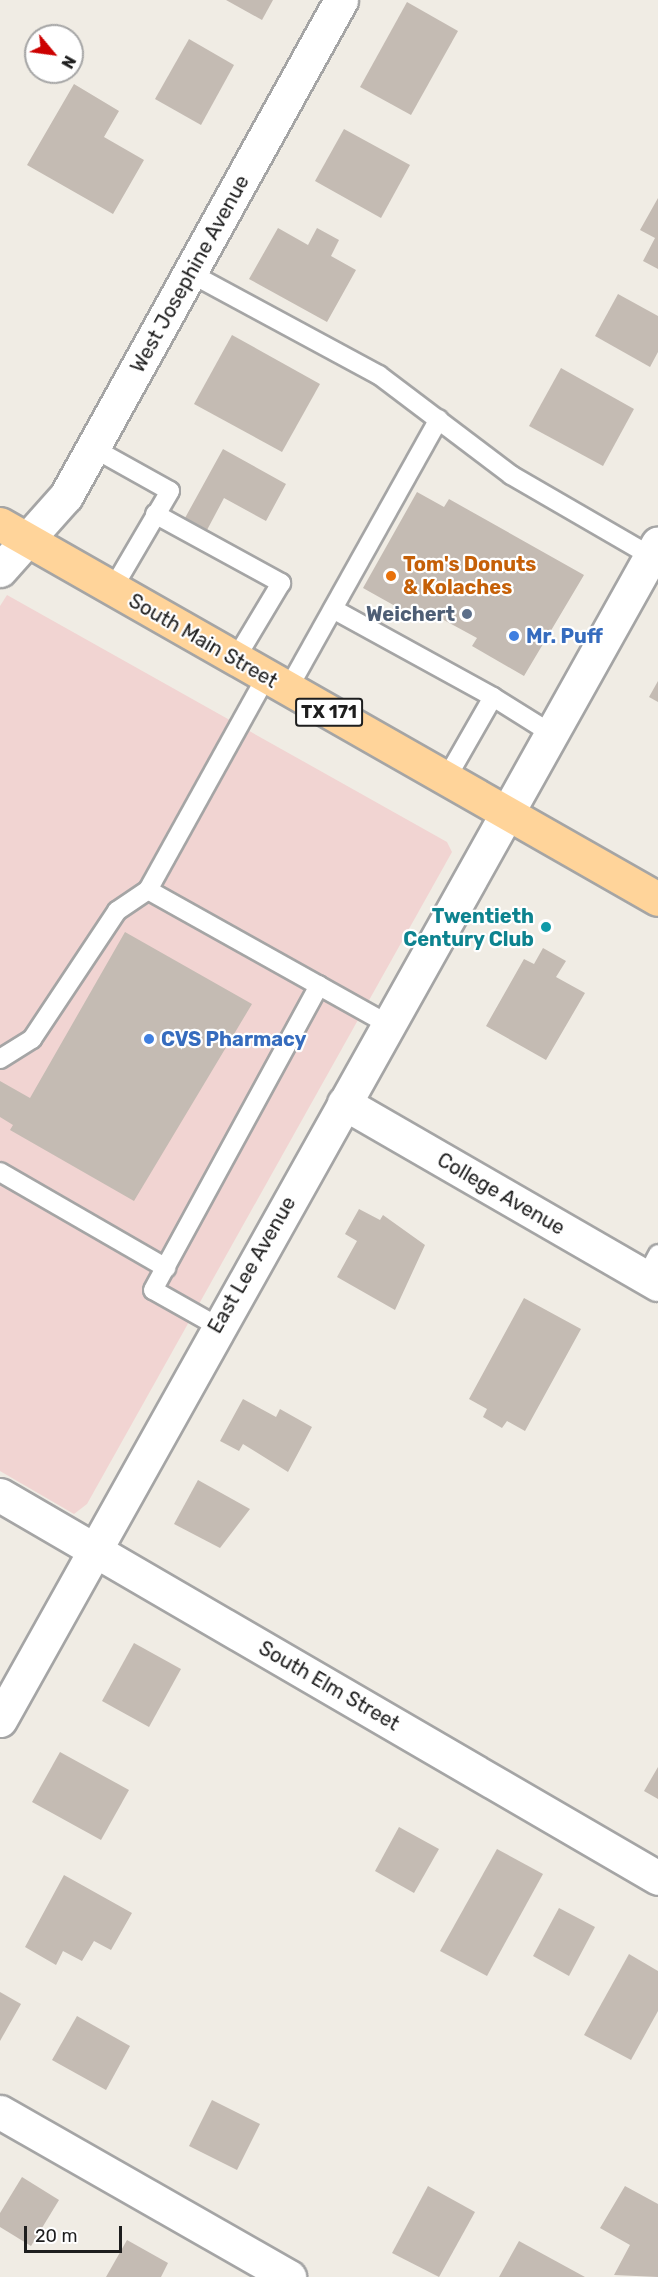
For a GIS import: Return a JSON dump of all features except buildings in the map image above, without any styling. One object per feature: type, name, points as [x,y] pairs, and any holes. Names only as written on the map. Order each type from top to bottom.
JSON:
[{"type":"main road","name":"South Main Street","points":[[14,532],[112,590],[658,899]]},
{"type":"street","name":"West Josephine Avenue","points":[[0,570],[14,532],[66,495],[341,0]]},
{"type":"street","name":"East Lee Avenue","points":[[0,1720],[217,1326],[654,549]]},
{"type":"street","name":"College Avenue","points":[[344,1103],[654,1272]]},
{"type":"street","name":"South Elm Street","points":[[0,1495],[658,1878]]},
{"type":"street","points":[[0,2112],[289,2277]]},
{"type":"lane","points":[[190,273],[379,375],[511,475],[654,549]]},
{"type":"lane","points":[[0,1059],[32,1039],[117,910],[148,890],[277,683],[333,609],[439,420]]},
{"type":"lane","points":[[93,448],[170,490],[112,590]]},
{"type":"lane","points":[[155,514],[281,584],[235,660]]},
{"type":"lane","points":[[333,609],[493,697],[552,734]]},
{"type":"lane","points":[[446,779],[493,697]]},
{"type":"lane","points":[[148,890],[388,1024]]},
{"type":"lane","points":[[217,1326],[153,1290],[319,986]]},
{"type":"lane","points":[[0,1172],[166,1268]]},
{"type":"shaded area","points":[[7,595],[447,842],[452,852],[87,1504],[74,1514],[0,1471],[0,606]]},
{"type":"place","name":"Tom's Donuts & Kolaches","points":[[391,576]]},
{"type":"place","name":"Weichert","points":[[467,614]]},
{"type":"place","name":"Mr. Puff","points":[[514,636]]},
{"type":"place","name":"Twentieth Century Club","points":[[546,927]]},
{"type":"place","name":"CVS Pharmacy","points":[[149,1039]]}]
